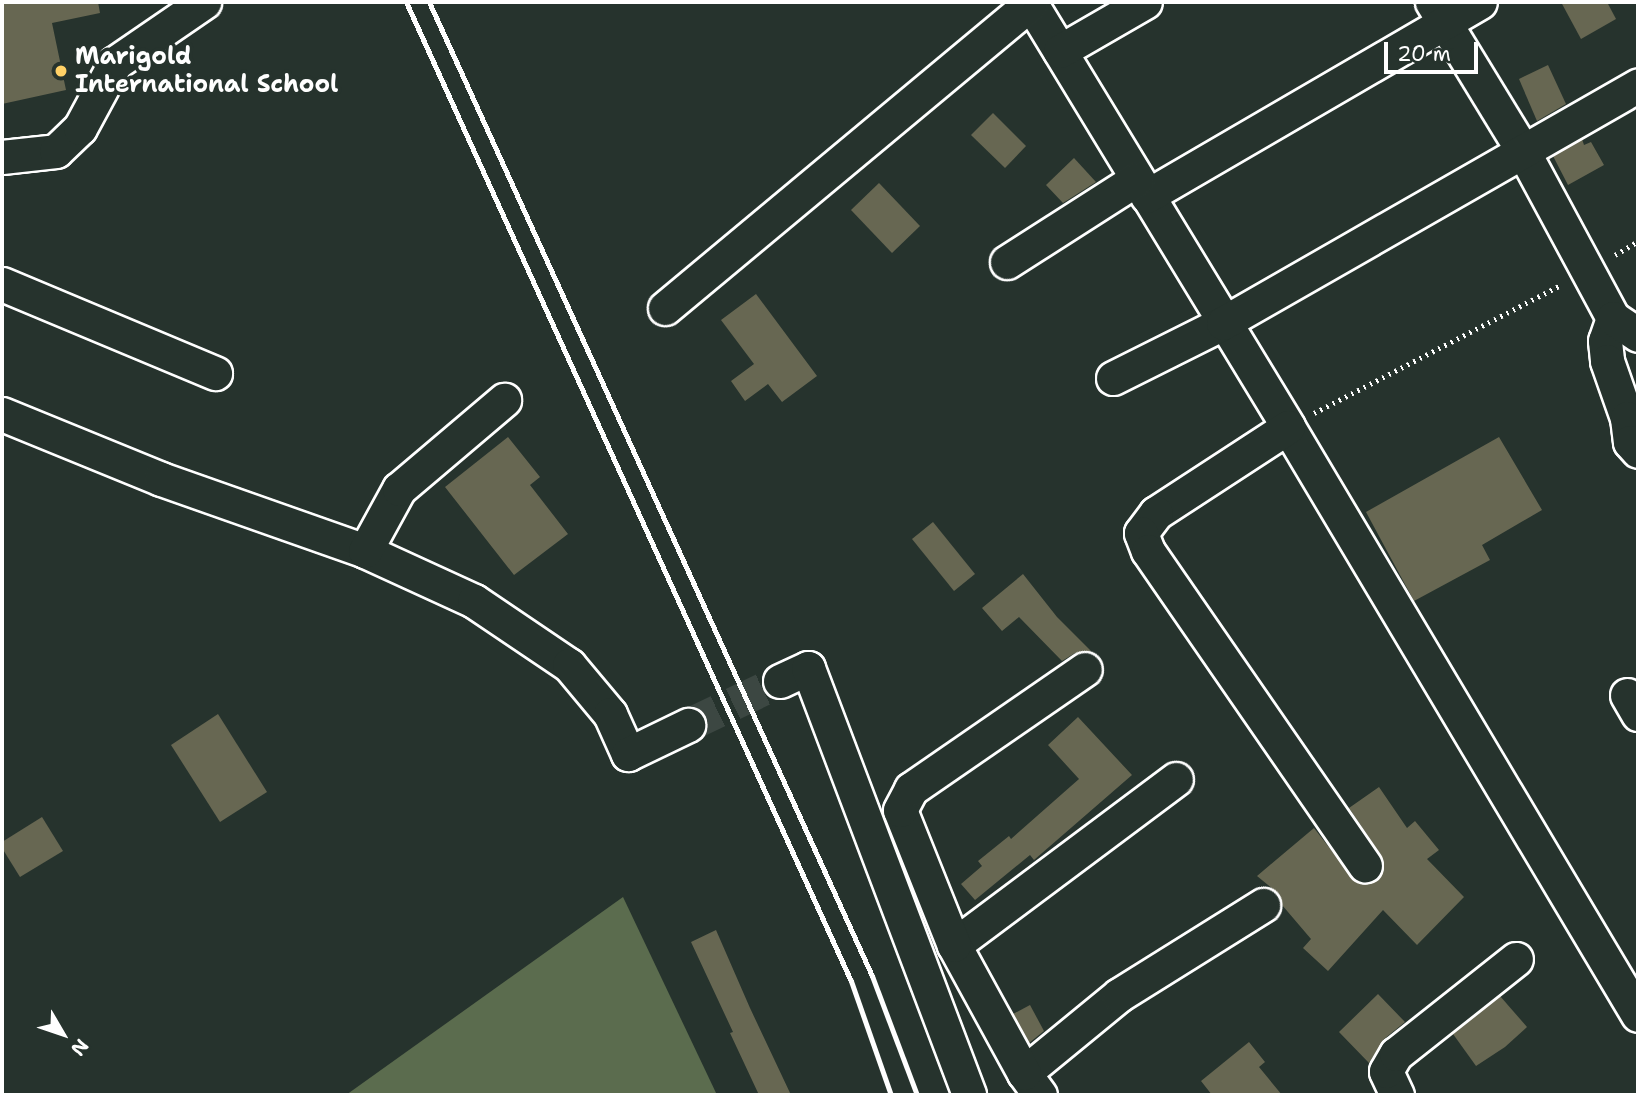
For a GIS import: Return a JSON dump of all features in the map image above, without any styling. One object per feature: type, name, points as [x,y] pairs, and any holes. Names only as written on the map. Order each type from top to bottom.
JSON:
[{"type":"street","points":[[2,157],[56,151],[80,128],[116,63],[204,2]]},
{"type":"street","points":[[665,308],[1031,2],[1637,1012]]},
{"type":"street","points":[[1060,51],[1145,2]]},
{"type":"street","points":[[1007,262],[1142,187],[1438,12],[1480,2]]},
{"type":"street","points":[[1438,12],[1523,151],[1587,271],[1626,326],[1605,341],[1607,361],[1633,415],[1630,442],[1638,451]]},
{"type":"street","points":[[1112,377],[1223,323],[1638,85]]},
{"type":"street","points":[[2,284],[215,373]]},
{"type":"street","points":[[365,551],[399,489],[504,400]]},
{"type":"street","points":[[2,414],[161,479],[365,551],[474,601],[569,665],[610,714],[628,754],[688,725]]},
{"type":"street","points":[[1288,427],[1156,513],[1141,533],[1148,551],[1365,865]]},
{"type":"street","points":[[780,681],[808,668],[969,1095]]},
{"type":"street","points":[[1086,669],[911,789],[900,810],[954,945],[1032,1084],[1118,995],[1263,905]]},
{"type":"street","points":[[954,945],[1176,779]]},
{"type":"street","points":[[1397,1095],[1386,1072],[1396,1054],[1516,959]]},
{"type":"path","points":[[1288,427],[1638,242]]},
{"type":"green space","points":[[623,897],[717,1095],[346,1095]]},
{"type":"building","points":[[2,2],[98,2],[100,13],[52,23],[66,90],[2,104]]},
{"type":"building","points":[[1561,2],[1607,2],[1616,19],[1581,39]]},
{"type":"building","points":[[1548,65],[1566,104],[1537,121],[1519,79]]},
{"type":"building","points":[[993,113],[1026,146],[1005,168],[971,135]]},
{"type":"building","points":[[1582,139],[1584,145],[1591,142],[1604,165],[1568,185],[1553,156]]},
{"type":"building","points":[[1074,158],[1096,182],[1063,203],[1046,185]]},
{"type":"building","points":[[879,183],[920,226],[892,253],[851,210]]},
{"type":"building","points":[[756,294],[817,376],[782,402],[768,384],[745,401],[731,381],[754,364],[721,320]]},
{"type":"building","points":[[508,437],[540,477],[530,485],[568,534],[514,575],[445,487]]},
{"type":"building","points":[[1499,437],[1542,510],[1482,545],[1490,560],[1414,601],[1366,512]]},
{"type":"building","points":[[933,522],[975,574],[954,591],[912,539]]},
{"type":"building","points":[[1023,574],[1057,617],[1091,651],[1075,653],[1062,661],[1019,617],[1002,631],[982,608]]},
{"type":"building","points":[[218,714],[267,792],[220,822],[171,745]]},
{"type":"building","points":[[1078,717],[1132,775],[1034,860],[1030,855],[975,900],[961,884],[982,866],[978,861],[1009,836],[1011,839],[1079,779],[1048,745]]},
{"type":"building","points":[[1379,787],[1407,828],[1415,821],[1439,850],[1427,859],[1464,897],[1417,945],[1383,910],[1328,971],[1303,948],[1311,939],[1282,905],[1279,894],[1257,876],[1314,828],[1356,882],[1367,884],[1376,880],[1383,873],[1381,855],[1349,808]]},
{"type":"building","points":[[42,817],[63,851],[20,877],[2,848],[2,842]]},
{"type":"building","points":[[716,930],[791,1095],[759,1095],[730,1033],[733,1032],[691,942]]},
{"type":"building","points":[[1378,994],[1405,1022],[1384,1039],[1369,1063],[1339,1032]]},
{"type":"building","points":[[1500,996],[1527,1027],[1505,1047],[1476,1066],[1453,1034]]},
{"type":"building","points":[[1030,1005],[1044,1031],[1029,1043],[1013,1014]]},
{"type":"building","points":[[1249,1042],[1265,1062],[1259,1067],[1282,1095],[1212,1095],[1201,1081]]},
{"type":"tunnel","points":[[688,725],[780,681]]},
{"type":"railway","points":[[406,2],[851,981],[891,1095]]},
{"type":"railway","points":[[429,2],[872,976],[917,1095]]},
{"type":"place","name":"Marigold International School","points":[[61,71]]}]
